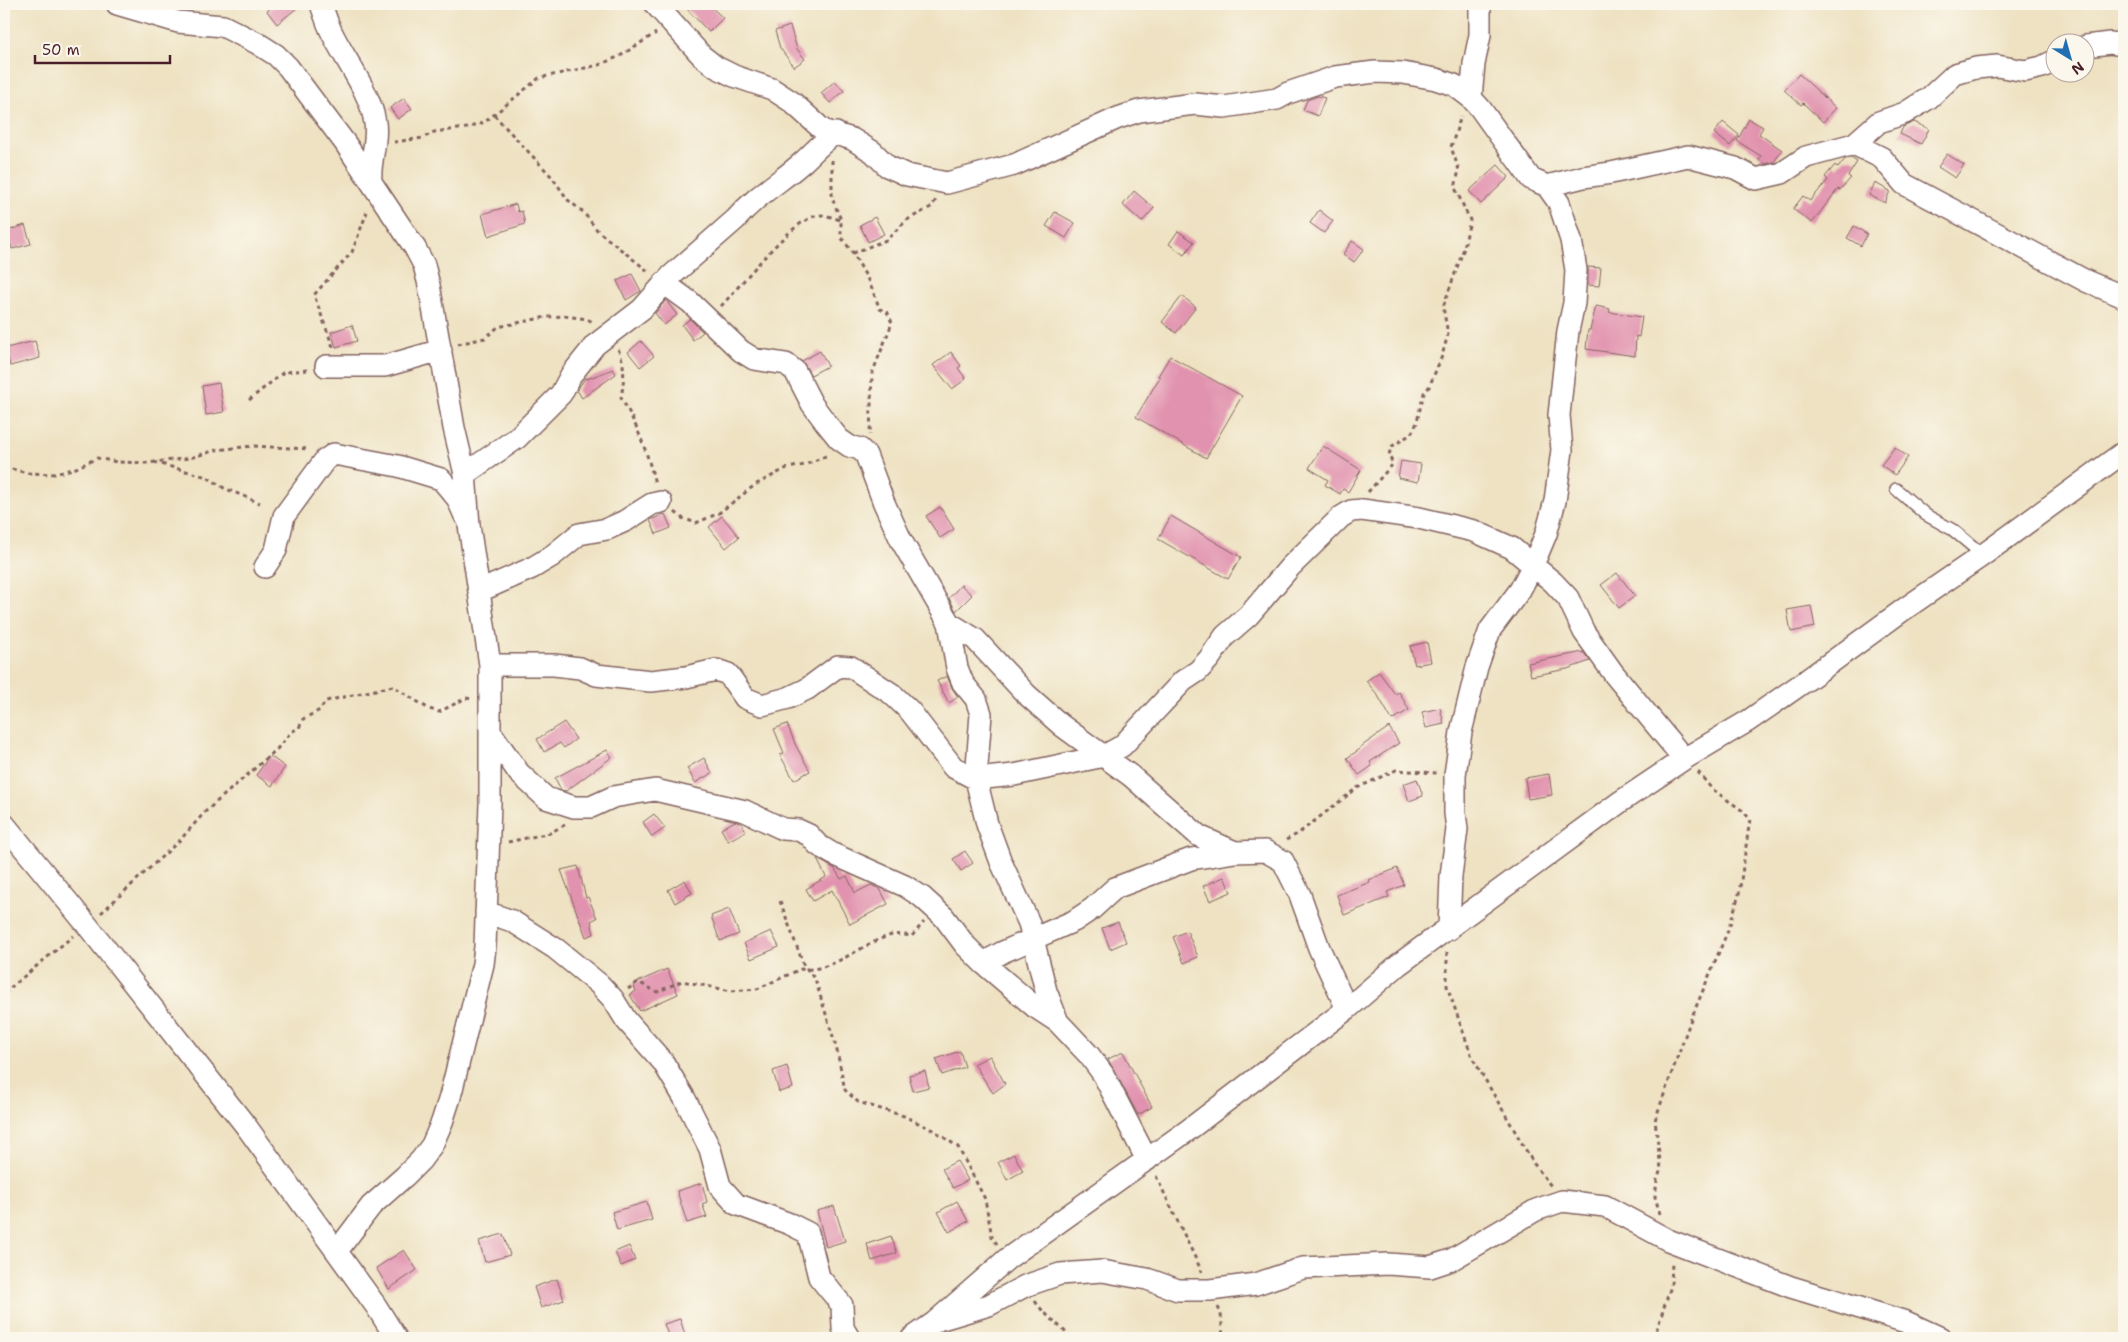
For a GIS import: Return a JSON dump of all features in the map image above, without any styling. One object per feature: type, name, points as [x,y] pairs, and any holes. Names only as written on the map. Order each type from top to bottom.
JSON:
[{"type":"street","points":[[117,4],[178,22],[223,26],[258,43],[276,55],[288,67],[340,136],[415,248],[424,265],[454,428],[466,474],[469,525],[490,665],[491,733],[483,964],[442,1122],[432,1145],[421,1160],[371,1206],[337,1251]]},
{"type":"street","points":[[321,4],[331,32],[370,104],[375,123],[375,142],[370,171],[373,185]]},
{"type":"street","points":[[655,4],[702,56],[716,68],[772,88],[792,102],[823,130],[828,138]]},
{"type":"street","points":[[1471,98],[1474,64],[1480,35],[1480,4]]},
{"type":"street","points":[[2096,45],[2110,43],[2124,45]]},
{"type":"street","points":[[1547,186],[1584,176],[1611,173],[1688,156],[1735,168],[1756,179],[1782,173],[1806,157],[1854,144],[1879,122],[1905,113],[1929,98],[1955,74],[1976,68],[1997,66],[2025,71],[2046,65]]},
{"type":"street","points":[[466,474],[517,438],[561,394],[571,375],[595,345],[642,308],[664,283],[736,219],[746,207],[804,162],[828,138],[852,139],[873,152],[887,166],[907,175],[947,183],[1014,165],[1118,118],[1139,111],[1195,104],[1224,107],[1277,100],[1288,93],[1334,78],[1375,72],[1403,73],[1436,79],[1454,85],[1471,98],[1531,178],[1547,186],[1559,204],[1571,240],[1576,270],[1574,303],[1568,331],[1559,415],[1562,450],[1555,501],[1546,534],[1533,565],[1520,590],[1490,630],[1477,667],[1461,732],[1455,775],[1457,829],[1451,876],[1449,929]]},
{"type":"street","points":[[1854,144],[1882,158],[1904,184],[2086,280],[2124,297]]},
{"type":"street","points":[[664,283],[690,302],[741,351],[754,359],[786,364],[795,371],[812,404],[839,439],[858,450],[901,540],[949,623],[957,668],[963,683],[976,699],[981,714],[980,756],[976,779],[987,824],[1001,862],[1030,923],[1046,991],[1058,1022]]},
{"type":"street","points":[[332,365],[385,366],[441,350]]},
{"type":"street","points":[[442,479],[454,428]]},
{"type":"street","points":[[912,1338],[935,1322],[1007,1259],[1148,1160],[1346,1009],[1398,965],[1620,802],[1684,759],[1748,722],[1903,610],[1983,556],[2124,452]]},
{"type":"street","points":[[265,567],[276,550],[284,516],[325,460],[334,454],[398,466],[442,479],[456,498],[469,525]]},
{"type":"street","points":[[480,592],[552,556],[579,534],[607,529],[625,521],[652,504],[661,502]]},
{"type":"street","points":[[490,665],[554,665],[580,668],[596,676],[651,681],[686,677],[716,670],[728,674],[745,698],[762,705],[788,698],[807,689],[838,666],[851,667],[892,694],[910,711],[953,767],[976,779],[1014,776],[1104,756],[1122,746],[1183,680],[1198,671],[1225,636],[1248,615],[1290,567],[1341,517],[1351,511],[1362,510],[1419,518],[1474,531],[1512,548],[1553,582],[1568,598],[1584,632],[1614,674],[1684,759]]},
{"type":"street","points":[[949,623],[975,639],[1026,694],[1061,725],[1131,776],[1199,836],[1235,852]]},
{"type":"street","points":[[491,733],[519,773],[546,798],[574,808],[591,807],[613,797],[655,790],[745,811],[784,829],[798,830],[809,835],[818,845],[833,854],[905,886],[922,897],[944,917],[965,945],[983,963],[1035,1007],[1058,1022],[1089,1055],[1103,1074],[1148,1160]]},
{"type":"street","points":[[4,824],[87,925],[246,1126],[376,1306],[396,1338]]},
{"type":"street","points":[[983,963],[1074,921],[1092,909],[1115,888],[1191,858],[1235,852],[1265,851],[1283,861],[1300,895],[1319,948],[1346,1009]]},
{"type":"street","points":[[486,912],[512,921],[556,949],[599,984],[613,999],[626,1020],[663,1062],[685,1099],[710,1149],[720,1186],[736,1204],[790,1224],[808,1233],[819,1277],[842,1304],[843,1328],[848,1338]]},
{"type":"street","points":[[935,1322],[989,1305],[1025,1286],[1060,1274],[1102,1271],[1148,1279],[1178,1290],[1210,1290],[1256,1284],[1303,1268],[1388,1264],[1430,1267],[1451,1260],[1536,1210],[1562,1201],[1605,1206],[1668,1240],[1792,1287],[1906,1322],[1941,1338]]},
{"type":"lane","points":[[1896,489],[1926,515],[1953,530],[1983,556]]},
{"type":"path","points":[[375,142],[423,138],[434,132],[485,122],[539,78],[599,65],[620,56],[641,41],[673,24]]},
{"type":"path","points":[[1351,511],[1393,464],[1389,456],[1391,448],[1411,434],[1416,425],[1424,393],[1429,387],[1442,356],[1448,334],[1443,307],[1464,248],[1470,220],[1455,188],[1459,170],[1451,147],[1459,120],[1471,98]]},
{"type":"path","points":[[494,115],[552,177],[568,200],[584,212],[598,231],[664,283]]},
{"type":"path","points":[[441,350],[485,338],[498,327],[546,317],[565,316],[587,319],[610,332],[624,360],[624,383],[621,398],[631,414],[652,468],[661,502],[682,518],[696,522],[719,513],[755,485],[786,468],[805,465],[858,450],[872,425],[872,374],[892,323],[888,313],[880,309],[870,282],[841,237],[840,220],[832,198],[833,160],[828,138]]},
{"type":"path","points":[[853,253],[886,240],[907,220],[931,207],[947,183]]},
{"type":"path","points":[[249,400],[284,372],[332,365],[326,325],[314,295],[352,252],[373,185]]},
{"type":"path","points":[[708,319],[741,287],[774,245],[808,219],[820,215],[840,220]]},
{"type":"path","points":[[4,467],[27,473],[56,474],[76,468],[97,458],[117,462],[154,462],[190,458],[216,450],[253,446],[303,447],[334,454]]},
{"type":"path","points":[[154,462],[207,477],[224,488],[260,502]]},
{"type":"path","points":[[4,992],[87,925],[180,840],[218,800],[277,749],[291,732],[299,728],[303,719],[320,710],[326,701],[393,686],[429,709],[439,712],[466,698],[491,704]]},
{"type":"path","points":[[1654,1338],[1671,1286],[1673,1266],[1668,1240],[1655,1197],[1657,1180],[1661,1169],[1655,1120],[1691,1019],[1729,928],[1739,894],[1750,819],[1743,811],[1712,789],[1684,759]]},
{"type":"path","points":[[1265,851],[1299,834],[1357,788],[1396,770],[1455,775]]},
{"type":"path","points":[[488,844],[519,841],[554,832],[591,807]]},
{"type":"path","points":[[780,901],[804,966],[815,979],[836,1046],[846,1090],[858,1102],[904,1116],[933,1130],[958,1147],[985,1199],[992,1237],[1007,1259]]},
{"type":"path","points":[[613,999],[638,982],[657,992],[682,981],[731,991],[757,988],[802,969],[809,970],[827,965],[893,935],[912,936],[924,922],[944,917]]},
{"type":"path","points":[[1449,929],[1446,958],[1447,986],[1472,1057],[1534,1164],[1562,1201]]},
{"type":"path","points":[[1148,1160],[1221,1314],[1224,1338]]},
{"type":"building","points":[[276,4],[302,4],[277,24],[267,11]]},
{"type":"building","points":[[682,4],[708,4],[723,18],[709,32]]},
{"type":"building","points":[[790,26],[797,49],[805,59],[794,67],[780,48],[775,31]]},
{"type":"building","points":[[1799,74],[1836,108],[1823,122],[1803,103],[1801,105],[1784,90]]},
{"type":"building","points":[[835,81],[844,91],[830,103],[821,93]]},
{"type":"building","points":[[1318,96],[1325,98],[1318,116],[1303,110],[1307,100]]},
{"type":"building","points":[[404,98],[412,109],[398,119],[390,108]]},
{"type":"building","points":[[1749,119],[1763,127],[1759,134],[1782,150],[1774,162],[1765,164],[1759,160],[1761,156],[1737,141]]},
{"type":"building","points":[[1723,122],[1739,135],[1730,146],[1714,133]]},
{"type":"building","points":[[1914,122],[1929,129],[1921,144],[1900,134],[1903,127]]},
{"type":"building","points":[[1947,154],[1964,165],[1955,178],[1938,167]]},
{"type":"building","points":[[1851,158],[1857,162],[1848,176],[1851,178],[1840,190],[1838,189],[1812,223],[1793,209],[1803,196],[1810,201],[1828,180],[1825,177],[1835,165],[1838,168],[1845,159]]},
{"type":"building","points":[[1498,165],[1509,177],[1481,204],[1469,191]]},
{"type":"building","points":[[1875,183],[1890,191],[1885,203],[1869,195]]},
{"type":"building","points":[[1134,191],[1154,208],[1142,222],[1123,205]]},
{"type":"building","points":[[516,204],[518,212],[522,211],[525,224],[488,236],[482,214]]},
{"type":"building","points":[[1319,210],[1333,221],[1324,233],[1310,223]]},
{"type":"building","points":[[1055,212],[1075,223],[1066,238],[1046,226]]},
{"type":"building","points":[[875,217],[884,234],[868,242],[860,225]]},
{"type":"building","points":[[25,225],[31,244],[12,249],[7,231]]},
{"type":"building","points":[[1854,226],[1867,234],[1861,246],[1847,238]]},
{"type":"building","points":[[1178,231],[1194,242],[1184,255],[1169,244]]},
{"type":"building","points":[[1352,241],[1364,249],[1354,262],[1343,254]]},
{"type":"building","points":[[1588,267],[1601,268],[1599,286],[1588,285]]},
{"type":"building","points":[[632,274],[641,291],[626,300],[617,281]]},
{"type":"building","points":[[1182,296],[1196,307],[1176,333],[1162,322]]},
{"type":"building","points":[[666,300],[677,315],[664,325],[655,313]]},
{"type":"building","points":[[1596,306],[1610,309],[1609,312],[1642,317],[1639,337],[1636,336],[1635,356],[1586,349],[1588,330],[1590,330]]},
{"type":"building","points":[[690,319],[703,332],[693,340],[682,325]]},
{"type":"building","points":[[352,325],[357,341],[336,347],[331,332]]},
{"type":"building","points":[[35,341],[40,358],[10,366],[6,348]]},
{"type":"building","points":[[641,341],[654,356],[640,367],[628,352]]},
{"type":"building","points":[[820,351],[828,366],[811,375],[802,361]]},
{"type":"building","points":[[951,352],[961,366],[958,368],[966,379],[952,389],[933,365]]},
{"type":"building","points":[[1170,356],[1242,396],[1206,458],[1136,417]]},
{"type":"building","points":[[613,369],[616,374],[582,398],[577,390],[586,377],[587,379]]},
{"type":"building","points":[[219,383],[224,412],[206,415],[202,386]]},
{"type":"building","points":[[1323,446],[1361,470],[1348,492],[1343,489],[1340,494],[1325,485],[1328,480],[1309,468]]},
{"type":"building","points":[[1895,447],[1908,457],[1895,475],[1881,465]]},
{"type":"building","points":[[1401,461],[1421,464],[1418,482],[1398,478]]},
{"type":"building","points":[[940,507],[954,529],[940,538],[926,516]]},
{"type":"building","points":[[665,514],[671,528],[656,534],[650,520]]},
{"type":"building","points":[[722,516],[739,537],[726,548],[709,527]]},
{"type":"building","points":[[1171,516],[1241,557],[1228,579],[1158,539]]},
{"type":"building","points":[[1617,573],[1635,596],[1619,608],[1601,585]]},
{"type":"building","points":[[961,585],[972,595],[956,611],[949,598]]},
{"type":"building","points":[[1811,606],[1815,627],[1791,632],[1787,610]]},
{"type":"building","points":[[1427,642],[1431,662],[1415,665],[1410,646]]},
{"type":"building","points":[[1583,652],[1590,661],[1567,669],[1531,676],[1528,663]]},
{"type":"building","points":[[1379,672],[1395,694],[1399,692],[1409,710],[1392,720],[1377,694],[1366,681]]},
{"type":"building","points":[[947,676],[958,697],[949,703],[937,681]]},
{"type":"building","points":[[1440,708],[1444,724],[1426,728],[1422,712]]},
{"type":"building","points":[[564,722],[576,739],[564,748],[560,743],[544,752],[537,739]]},
{"type":"building","points":[[787,724],[796,746],[810,771],[794,780],[780,755],[784,753],[774,729]]},
{"type":"building","points":[[1389,727],[1399,743],[1370,762],[1372,766],[1359,775],[1347,758]]},
{"type":"building","points":[[607,750],[612,757],[566,791],[561,790],[555,778]]},
{"type":"building","points":[[270,756],[285,767],[272,786],[256,775]]},
{"type":"building","points":[[704,758],[712,773],[695,783],[687,768]]},
{"type":"building","points":[[1549,774],[1552,795],[1528,799],[1525,778]]},
{"type":"building","points":[[1417,779],[1423,796],[1409,801],[1403,784]]},
{"type":"building","points":[[654,814],[665,828],[652,837],[643,822]]},
{"type":"building","points":[[735,821],[742,824],[746,831],[728,841],[721,829]]},
{"type":"building","points":[[965,851],[973,863],[961,871],[953,859]]},
{"type":"building","points":[[817,859],[834,868],[841,879],[847,876],[855,893],[871,885],[880,889],[888,904],[850,924],[832,890],[813,901],[806,889],[826,877]]},
{"type":"building","points":[[578,866],[586,898],[588,897],[597,918],[591,921],[594,934],[586,937],[561,870]]},
{"type":"building","points":[[1397,868],[1404,885],[1387,892],[1389,897],[1344,915],[1337,895],[1370,882],[1369,880]]},
{"type":"building","points":[[1224,877],[1231,892],[1210,901],[1203,886]]},
{"type":"building","points":[[685,880],[692,893],[675,903],[668,890]]},
{"type":"building","points":[[729,909],[739,934],[720,941],[711,916]]},
{"type":"building","points":[[1118,922],[1126,942],[1110,949],[1102,928]]},
{"type":"building","points":[[771,931],[779,947],[751,959],[744,943]]},
{"type":"building","points":[[1187,931],[1198,957],[1184,963],[1173,937]]},
{"type":"building","points":[[667,969],[678,994],[640,1011],[630,995],[636,991],[633,984]]},
{"type":"building","points":[[960,1051],[965,1067],[942,1075],[936,1059]]},
{"type":"building","points":[[1123,1052],[1152,1107],[1138,1115],[1108,1059]]},
{"type":"building","points":[[990,1056],[1005,1084],[993,1093],[974,1064]]},
{"type":"building","points":[[787,1066],[793,1088],[779,1092],[773,1071]]},
{"type":"building","points":[[925,1071],[929,1087],[913,1091],[909,1075]]},
{"type":"building","points":[[1014,1154],[1023,1171],[1007,1180],[998,1162]]},
{"type":"building","points":[[957,1161],[968,1180],[953,1188],[942,1169]]},
{"type":"building","points":[[702,1183],[707,1202],[702,1204],[707,1217],[687,1223],[677,1191]]},
{"type":"building","points":[[957,1201],[968,1221],[949,1232],[938,1212]]},
{"type":"building","points":[[647,1202],[652,1220],[617,1230],[612,1212]]},
{"type":"building","points":[[834,1206],[845,1241],[826,1247],[817,1211]]},
{"type":"building","points":[[503,1234],[510,1255],[485,1262],[479,1241]]},
{"type":"building","points":[[891,1236],[897,1253],[872,1261],[867,1244]]},
{"type":"building","points":[[629,1246],[635,1260],[621,1266],[615,1252]]},
{"type":"building","points":[[404,1250],[417,1270],[389,1289],[376,1268]]},
{"type":"building","points":[[557,1279],[564,1300],[541,1308],[534,1287]]},
{"type":"building","points":[[680,1319],[686,1338],[669,1338],[664,1324]]}]
